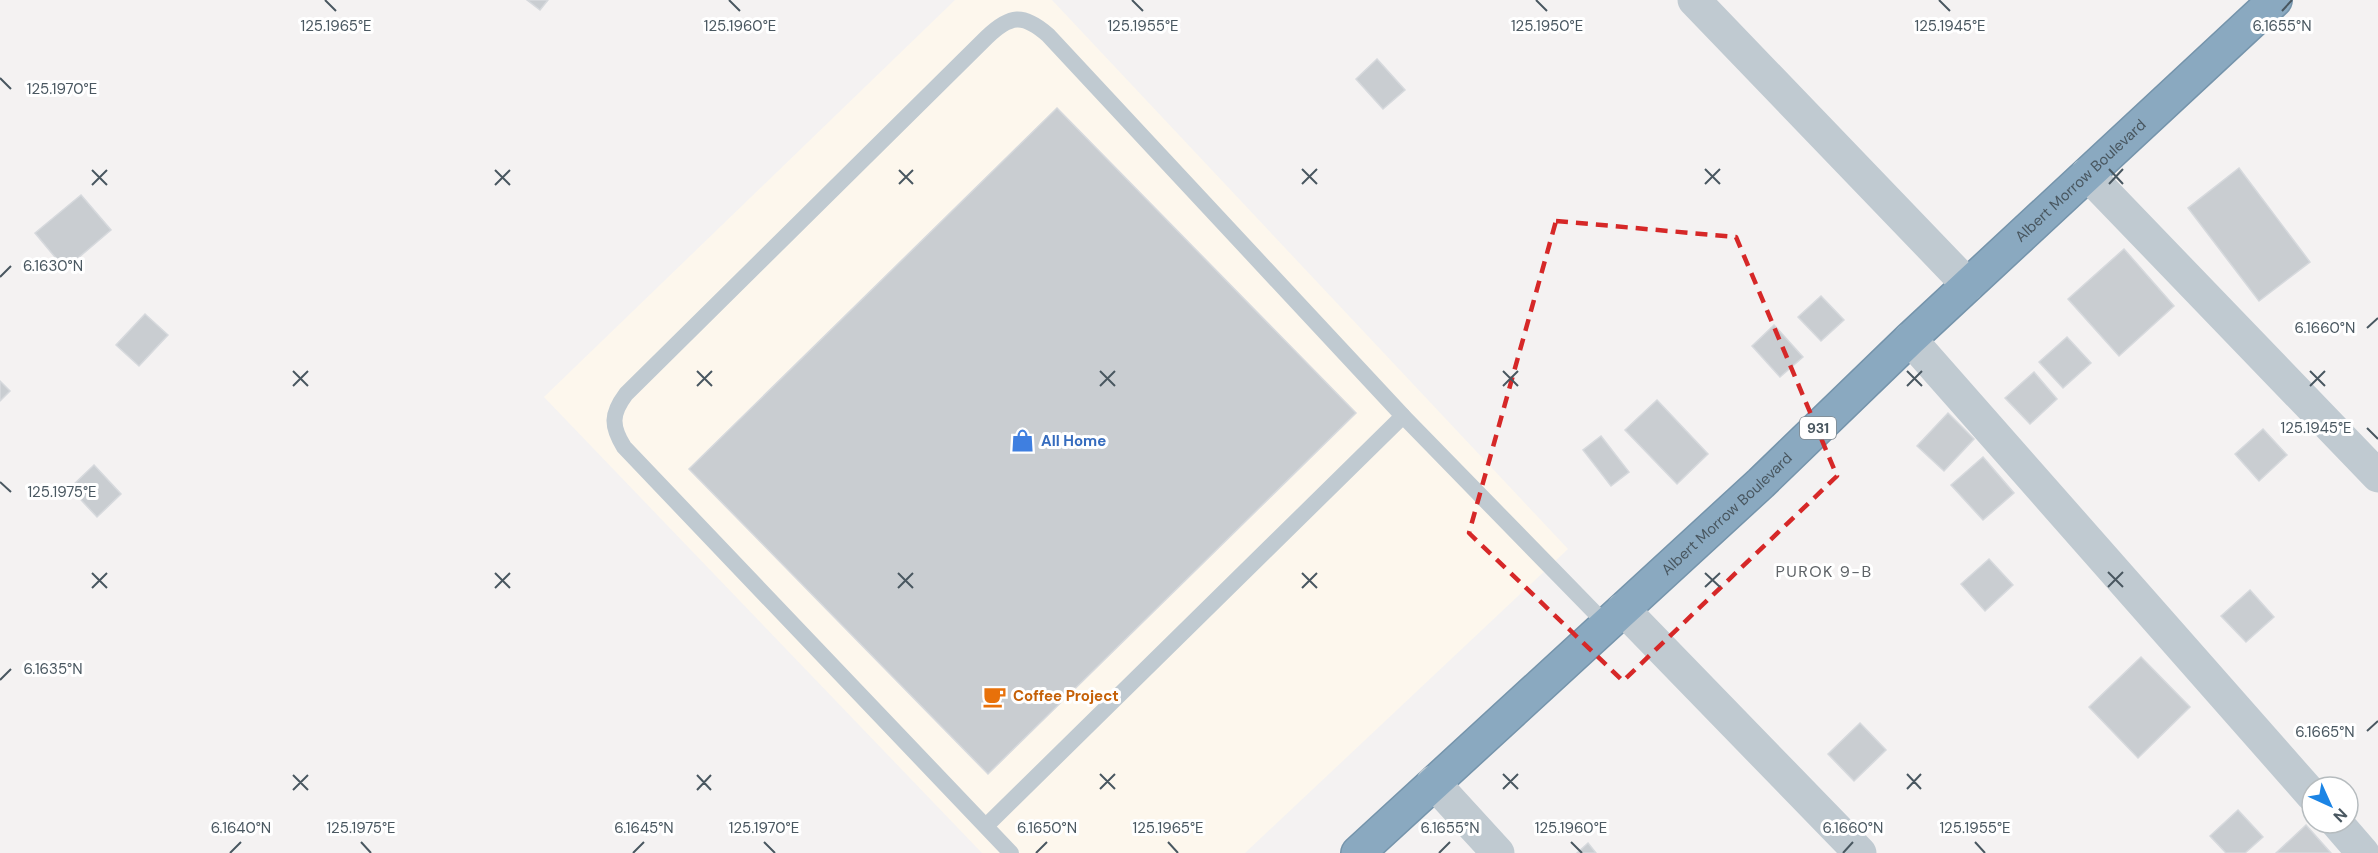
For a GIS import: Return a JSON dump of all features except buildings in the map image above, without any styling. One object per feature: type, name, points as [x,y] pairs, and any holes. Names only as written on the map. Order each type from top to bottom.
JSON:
[{"type":"highway","name":"Albert Morrow Boulevard","points":[[1358,853],[1761,483],[1910,339],[2275,0]]},
{"type":"street","points":[[1694,0],[1968,285]]},
{"type":"street","points":[[2087,174],[2378,476]]},
{"type":"street","points":[[1910,339],[2300,781]]},
{"type":"street","points":[[1614,617],[1860,853]]},
{"type":"street","points":[[1433,782],[1498,853]]},
{"type":"street","points":[[2347,835],[2363,853]]},
{"type":"lane","points":[[1011,853],[624,447],[618,437],[614,417],[626,394],[987,37],[1000,25],[1013,19],[1024,19],[1048,34],[1403,416],[1614,617]]},
{"type":"lane","points":[[986,826],[1403,416]]},
{"type":"highlighted area","points":[[1556,221],[1736,237],[1837,476],[1623,681],[1469,533]]},
{"type":"shaded area","points":[[955,0],[1052,0],[1568,549],[1245,853],[982,853],[544,397]]},
{"type":"place","name":"All Home","points":[[1023,441]]},
{"type":"place","name":"Coffee Project","points":[[995,696]]},
{"type":"district","name":"PUROK 9-B","points":[[1824,571]]}]
